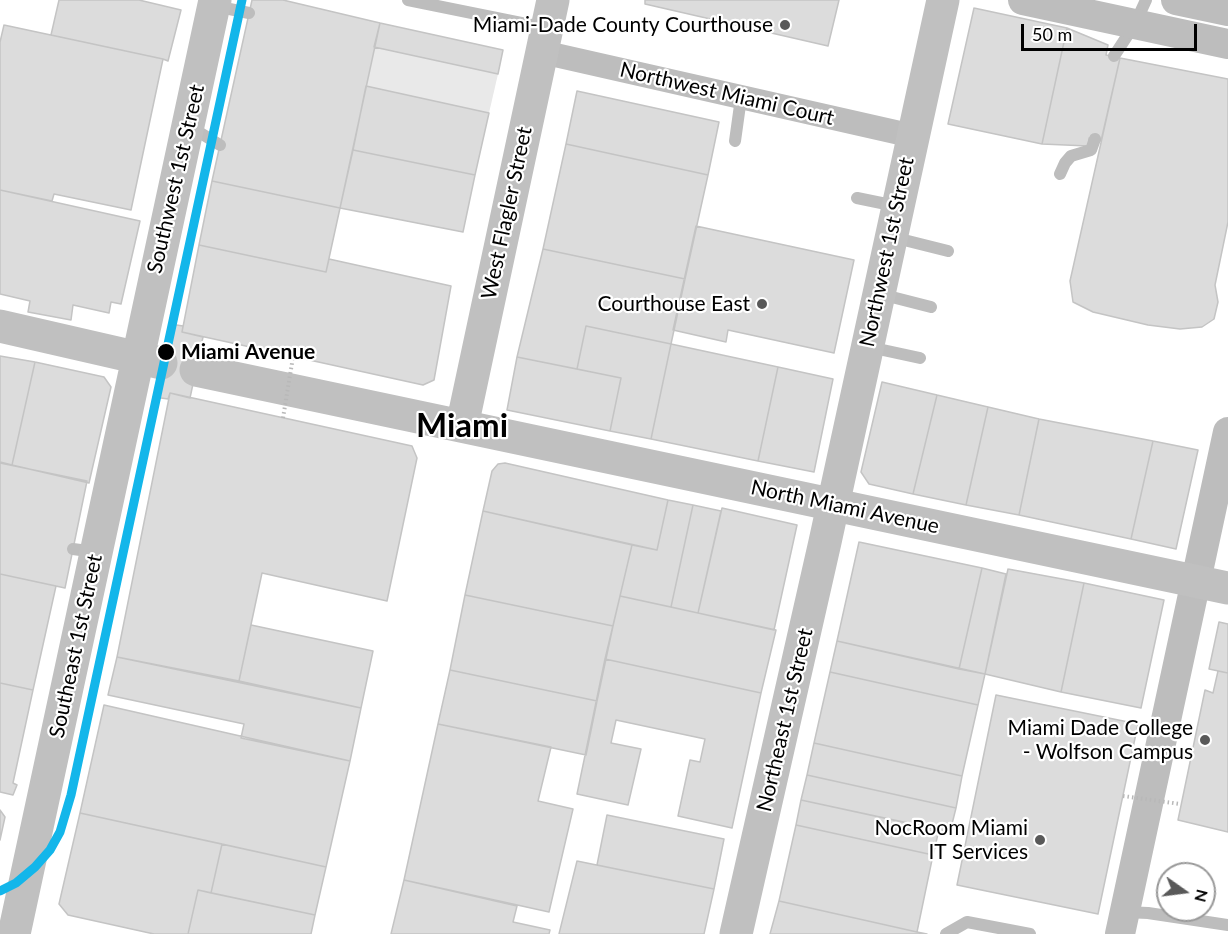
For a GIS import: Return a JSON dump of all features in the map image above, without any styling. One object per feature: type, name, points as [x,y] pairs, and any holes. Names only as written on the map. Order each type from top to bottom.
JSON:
[{"type":"main road","name":"Northwest 1st Street","points":[[832,505],[943,0]]},
{"type":"main road","name":"Southwest 1st Street","points":[[149,360],[188,125],[215,3]]},
{"type":"main road","name":"West Flagler Street","points":[[462,426],[547,26]]},
{"type":"main road","points":[[0,326],[149,360]]},
{"type":"main road","name":"Southeast 1st Street","points":[[12,933],[84,551],[149,360]]},
{"type":"main road","name":"North Miami Avenue","points":[[196,370],[1228,588]]},
{"type":"main road","name":"Northeast 1st Street","points":[[736,934],[832,505]]},
{"type":"street","points":[[1023,0],[1141,12],[1228,44]]},
{"type":"street","points":[[1176,0],[1228,10]]},
{"type":"street","name":"Northwest Miami Court","points":[[547,26],[741,98],[913,136]]},
{"type":"street","points":[[1123,923],[1228,432]]},
{"type":"lane","points":[[408,0],[547,26]]},
{"type":"lane","points":[[215,3],[249,13]]},
{"type":"lane","points":[[1114,56],[1141,12]]},
{"type":"lane","points":[[735,141],[741,98]]},
{"type":"lane","points":[[188,125],[220,145]]},
{"type":"lane","points":[[1060,174],[1071,156],[1091,150],[1095,139]]},
{"type":"lane","points":[[857,198],[894,222],[948,251]]},
{"type":"lane","points":[[878,293],[931,307]]},
{"type":"lane","points":[[867,346],[920,358]]},
{"type":"lane","points":[[1123,923],[1148,913],[1228,925]]},
{"type":"lane","points":[[946,934],[967,922],[1030,934]]},
{"type":"path","points":[[283,418],[293,357]]},
{"type":"path","points":[[1123,796],[1180,804]]},
{"type":"shaded area","points":[[374,47],[498,74],[489,113],[366,86]]},
{"type":"building","points":[[59,0],[139,0],[181,10],[168,61],[51,35]]},
{"type":"building","points":[[252,0],[283,0],[380,23],[340,208],[212,181]]},
{"type":"building","name":"Miami-Dade County Courthouse","points":[[645,0],[839,0],[828,46],[645,4]]},
{"type":"building","points":[[974,8],[1067,28],[1042,144],[948,124]]},
{"type":"building","points":[[380,23],[503,50],[498,74],[374,47]]},
{"type":"building","points":[[4,25],[163,59],[131,210],[54,194],[52,201],[0,190],[0,42]]},
{"type":"building","points":[[1067,28],[1108,45],[1106,55],[1120,58],[1101,141],[1089,138],[1088,146],[1042,144]]},
{"type":"building","points":[[1120,58],[1228,79],[1228,222],[1215,285],[1218,302],[1214,319],[1202,327],[1180,329],[1148,325],[1093,312],[1073,302],[1070,281]]},
{"type":"building","points":[[366,86],[489,113],[475,175],[353,150]]},
{"type":"building","points":[[577,91],[719,122],[708,175],[566,144]]},
{"type":"building","points":[[566,144],[708,175],[685,279],[543,249]]},
{"type":"building","points":[[353,150],[475,175],[463,232],[340,208]]},
{"type":"building","points":[[212,181],[340,208],[326,272],[199,245]]},
{"type":"building","points":[[0,190],[140,221],[121,304],[111,302],[109,313],[73,305],[71,320],[28,312],[30,301],[0,294]]},
{"type":"building","name":"Courthouse East","points":[[696,226],[854,260],[834,353],[728,330],[726,342],[673,330]]},
{"type":"building","points":[[199,245],[326,272],[329,259],[451,286],[434,380],[423,385],[182,332]]},
{"type":"building","points":[[543,249],[685,279],[671,344],[586,326],[577,369],[517,357]]},
{"type":"building","name":"Miami Avenue","points":[[170,324],[183,326],[182,332],[203,337],[190,398],[170,393],[168,399],[154,397]]},
{"type":"building","points":[[586,326],[671,344],[651,439],[610,431],[621,378],[577,369]]},
{"type":"building","points":[[671,344],[778,367],[758,461],[651,439]]},
{"type":"building","points":[[0,356],[35,362],[12,465],[0,462]]},
{"type":"building","points":[[517,357],[621,378],[610,431],[507,410]]},
{"type":"building","points":[[35,362],[104,377],[111,387],[89,483],[12,465]]},
{"type":"building","points":[[778,367],[833,379],[814,472],[758,461]]},
{"type":"building","points":[[882,382],[937,395],[913,494],[869,484],[861,472]]},
{"type":"building","points":[[170,393],[412,446],[417,458],[387,601],[262,573],[239,681],[117,657]]},
{"type":"building","points":[[937,395],[988,407],[966,505],[913,494]]},
{"type":"building","points":[[988,407],[1039,419],[1019,515],[966,505]]},
{"type":"building","points":[[1039,419],[1153,441],[1131,539],[1019,515]]},
{"type":"building","points":[[1153,441],[1198,450],[1176,549],[1131,539]]},
{"type":"building","points":[[0,463],[87,481],[65,588],[0,574]]},
{"type":"building","points":[[505,463],[668,500],[657,550],[483,511],[492,471],[498,464]]},
{"type":"building","points":[[668,500],[693,505],[671,607],[620,596],[632,545],[657,550]]},
{"type":"building","points":[[693,505],[721,511],[698,613],[671,607]]},
{"type":"building","points":[[722,508],[797,525],[774,630],[698,613]]},
{"type":"building","points":[[483,511],[632,545],[613,626],[465,595]]},
{"type":"building","points":[[859,542],[982,568],[959,669],[837,641]]},
{"type":"building","points":[[982,568],[1006,574],[985,674],[959,669]]},
{"type":"building","points":[[1008,569],[1084,583],[1061,692],[985,674]]},
{"type":"building","points":[[0,574],[56,586],[33,690],[0,683]]},
{"type":"building","points":[[1084,583],[1164,600],[1141,708],[1061,692]]},
{"type":"building","points":[[465,595],[613,626],[597,701],[450,670]]},
{"type":"building","points":[[620,596],[776,630],[761,693],[605,659]]},
{"type":"building","points":[[1219,622],[1228,624],[1228,673],[1209,669]]},
{"type":"building","points":[[251,625],[373,651],[361,708],[239,681]]},
{"type":"building","points":[[837,641],[985,674],[978,705],[830,672]]},
{"type":"building","points":[[117,657],[361,708],[350,761],[241,738],[244,724],[108,695]]},
{"type":"building","points":[[605,659],[761,693],[732,828],[678,816],[690,760],[700,762],[705,739],[616,720],[611,743],[641,749],[628,805],[577,794]]},
{"type":"building","points":[[450,670],[597,701],[586,755],[438,724]]},
{"type":"building","points":[[1218,671],[1228,673],[1228,832],[1178,820],[1205,690],[1213,693]]},
{"type":"building","points":[[830,672],[978,705],[962,776],[814,743]]},
{"type":"building","points":[[0,683],[33,690],[13,783],[17,785],[13,795],[0,792]]},
{"type":"building","name":"NocRoom Miami IT Services","points":[[996,695],[1138,724],[1098,914],[957,885]]},
{"type":"building","points":[[104,705],[350,761],[326,867],[80,813]]},
{"type":"building","points":[[438,724],[551,747],[538,801],[573,809],[549,912],[404,880]]},
{"type":"building","points":[[814,743],[962,776],[956,808],[807,775]]},
{"type":"building","points":[[807,775],[956,808],[950,832],[801,800]]},
{"type":"building","points":[[801,800],[939,830],[933,855],[796,825]]},
{"type":"building","points":[[0,810],[5,817],[0,840]]},
{"type":"building","points":[[80,813],[222,844],[211,893],[198,890],[188,934],[154,934],[68,915],[59,904]]},
{"type":"building","points":[[607,815],[724,839],[714,889],[597,865]]},
{"type":"building","points":[[796,825],[933,855],[917,932],[779,901]]},
{"type":"building","points":[[222,844],[326,867],[315,915],[211,893]]},
{"type":"building","points":[[577,861],[714,889],[704,934],[559,934]]},
{"type":"building","points":[[404,880],[517,906],[513,922],[550,930],[549,934],[391,934]]},
{"type":"building","points":[[198,890],[315,915],[311,934],[188,934]]},
{"type":"building","points":[[779,901],[917,932],[927,934],[770,934]]},
{"type":"transit line","points":[[0,891],[16,883],[50,850],[60,832],[71,795],[242,0]]},
{"type":"place","name":"Miami-Dade County Courthouse","points":[[785,25]]},
{"type":"place","name":"Courthouse East","points":[[762,304]]},
{"type":"place","name":"Miami Avenue","points":[[166,352]]},
{"type":"place","name":"Miami Dade College - Wolfson Campus","points":[[1205,740]]},
{"type":"place","name":"NocRoom Miami IT Services","points":[[1040,840]]},
{"type":"district","name":"Miami","points":[[462,426]]}]
